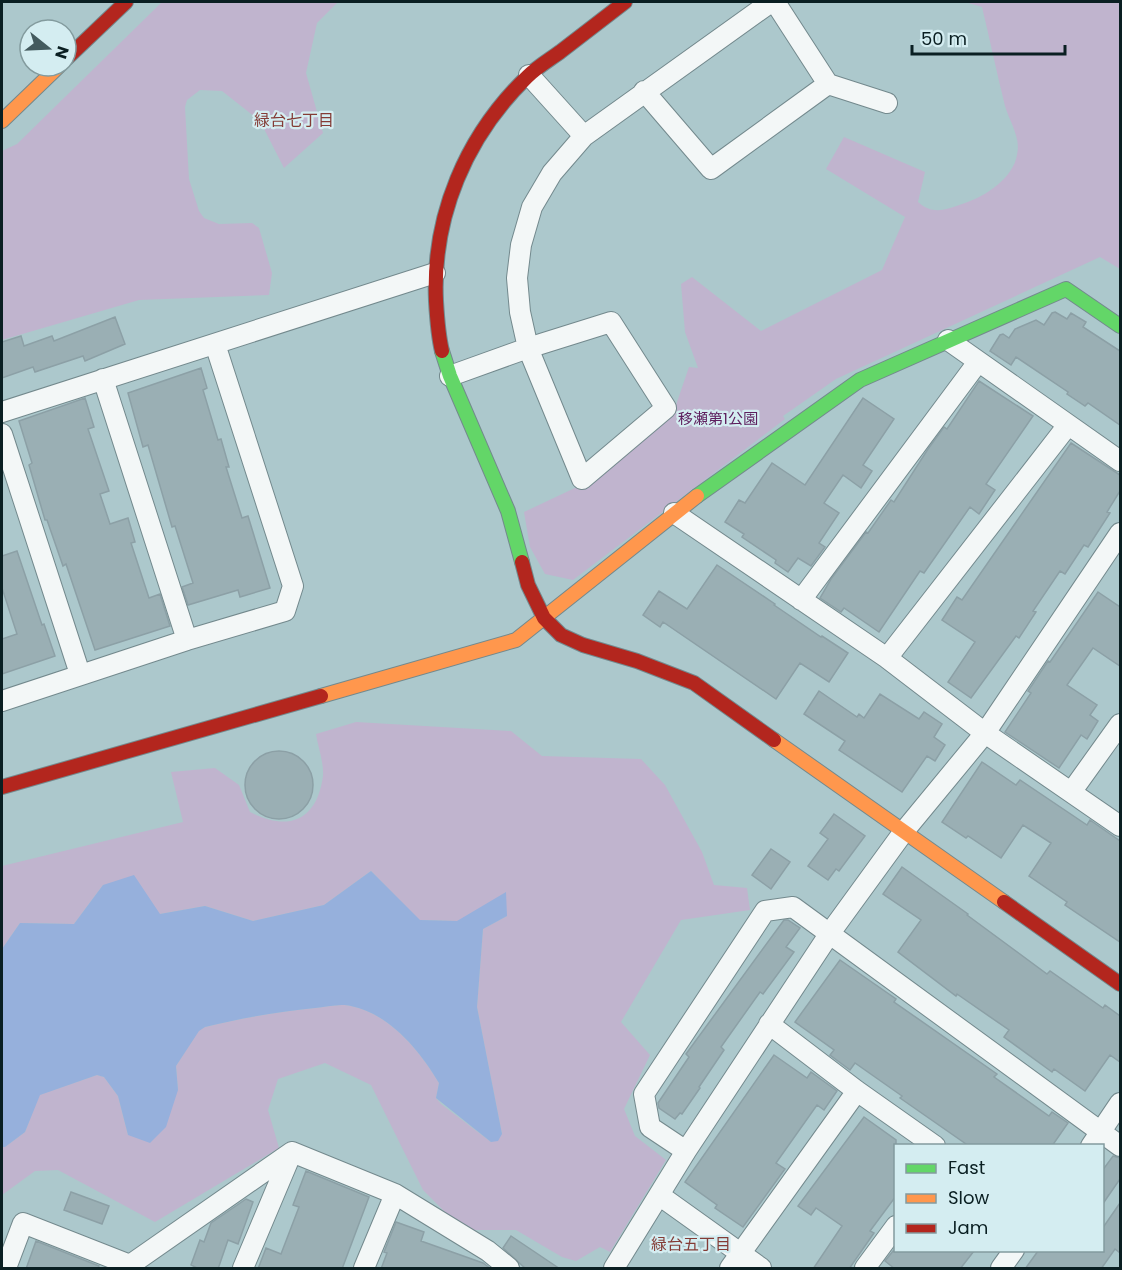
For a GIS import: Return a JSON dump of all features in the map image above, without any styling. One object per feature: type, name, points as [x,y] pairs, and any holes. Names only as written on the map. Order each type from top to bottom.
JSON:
[{"type":"street","points":[[78,48],[126,2]]},
{"type":"street","points":[[625,2],[529,75],[495,111],[471,149],[453,187],[442,225],[435,273],[441,348],[450,376],[508,511],[528,585],[544,618],[568,639],[637,661],[694,683],[1120,984]]},
{"type":"street","points":[[450,376],[528,348],[611,322],[666,408],[582,478],[528,348],[520,312],[517,278],[521,245],[532,207],[552,173],[584,136],[644,91],[773,2],[828,84],[887,103]]},
{"type":"street","points":[[529,75],[584,136]]},
{"type":"street","points":[[2,121],[47,78]]},
{"type":"street","points":[[644,91],[711,169],[828,84]]},
{"type":"street","points":[[2,412],[435,273]]},
{"type":"street","points":[[2,788],[516,640],[674,513],[860,380],[1066,289],[1120,326]]},
{"type":"street","points":[[948,340],[1120,461]]},
{"type":"street","points":[[2,700],[285,610],[293,586],[214,344]]},
{"type":"street","points":[[801,600],[978,362]]},
{"type":"street","points":[[103,379],[187,640]]},
{"type":"street","points":[[887,658],[1068,425]]},
{"type":"street","points":[[2,434],[80,674]]},
{"type":"street","points":[[674,513],[887,658],[985,733],[1120,826]]},
{"type":"street","points":[[614,1269],[686,1151],[831,933],[905,830],[985,733],[1120,533]]},
{"type":"street","points":[[1072,791],[1120,723]]},
{"type":"street","points":[[686,1151],[650,1127],[644,1094],[765,911],[793,907],[831,933],[1096,1139],[1120,1146]]},
{"type":"street","points":[[769,1024],[932,1144]]},
{"type":"street","points":[[735,1261],[857,1090]]},
{"type":"street","points":[[1096,1139],[1120,1103]]},
{"type":"street","points":[[292,1152],[394,1194],[484,1260],[509,1269]]},
{"type":"street","points":[[6,1269],[23,1223],[129,1267],[292,1152]]},
{"type":"street","points":[[243,1269],[292,1152]]},
{"type":"street","points":[[364,1269],[394,1194]]},
{"type":"street","points":[[659,1194],[735,1261],[761,1269]]},
{"type":"street","points":[[865,1269],[894,1229]]},
{"type":"street","points":[[1001,1269],[1013,1252]]},
{"type":"green space","points":[[162,2],[338,2],[317,23],[306,73],[323,133],[284,168],[260,121],[222,91],[200,90],[187,100],[185,107],[189,179],[199,211],[204,218],[219,224],[252,223],[259,228],[272,273],[269,295],[139,300],[2,340],[2,151],[17,144]]},
{"type":"green space","name":"移瀬第1公園","points":[[965,2],[1120,2],[1120,269],[1100,257],[836,379],[783,416],[785,419],[573,580],[545,574],[530,547],[524,512],[577,487],[676,405],[689,367],[698,368],[685,332],[681,284],[692,277],[761,331],[882,270],[905,217],[826,169],[844,137],[925,172],[918,202],[929,209],[947,209],[973,200],[990,191],[1010,171],[1017,155],[1018,142],[1005,106],[982,7]]},
{"type":"green space","points":[[356,722],[511,731],[542,756],[641,759],[665,785],[702,852],[714,885],[747,888],[750,910],[681,920],[621,1022],[650,1055],[624,1109],[635,1136],[666,1160],[610,1252],[600,1247],[576,1261],[562,1257],[516,1230],[472,1230],[452,1219],[423,1190],[371,1085],[325,1063],[278,1079],[268,1110],[279,1148],[155,1222],[58,1170],[35,1171],[2,1195],[2,1147],[25,1132],[39,1095],[97,1075],[104,1077],[118,1096],[128,1135],[178,1090],[176,1066],[199,1030],[246,1018],[287,1011],[347,1005],[379,1017],[391,1025],[423,1059],[439,1083],[436,1098],[441,1104],[491,1142],[502,1134],[477,1007],[483,929],[507,916],[457,921],[419,920],[371,871],[324,905],[253,921],[205,906],[160,914],[103,885],[74,924],[20,923],[2,949],[2,866],[183,822],[171,772],[215,768],[239,785],[250,812],[277,821],[298,818],[307,812],[320,791],[323,771],[316,734]]},
{"type":"water","points":[[371,871],[420,920],[457,921],[506,892],[507,916],[483,929],[477,1007],[502,1134],[498,1141],[491,1142],[436,1098],[439,1083],[423,1059],[391,1025],[365,1010],[333,1005],[246,1018],[205,1027],[199,1031],[176,1066],[178,1090],[166,1127],[150,1143],[128,1135],[118,1096],[104,1077],[97,1075],[40,1095],[25,1132],[2,1147],[2,949],[20,923],[74,924],[103,885],[134,875],[160,914],[205,906],[253,921],[324,905]]},
{"type":"building","points":[[1055,312],[1067,319],[1071,313],[1086,322],[1083,327],[1120,351],[1120,425],[1088,403],[1085,406],[1016,357],[1011,365],[990,351],[1000,335],[1003,334],[1009,338],[1015,329],[1036,320],[1044,325]]},
{"type":"building","points":[[115,317],[125,344],[85,361],[83,356],[35,372],[33,367],[2,378],[2,342],[21,336],[24,346],[52,336],[54,341]]},
{"type":"building","points":[[201,368],[207,388],[203,390],[218,440],[221,439],[229,467],[226,467],[242,518],[248,516],[270,588],[240,597],[238,590],[188,605],[182,587],[193,583],[175,526],[172,527],[148,445],[143,447],[128,393]]},
{"type":"building","points":[[979,381],[1033,416],[986,484],[995,490],[979,514],[970,507],[924,573],[920,571],[879,632],[844,608],[841,612],[820,598],[831,579],[866,532],[868,533],[891,500],[894,502],[928,449],[944,427],[947,429]]},
{"type":"building","points":[[85,398],[94,427],[88,429],[109,491],[100,494],[110,524],[128,518],[135,542],[131,543],[149,598],[160,594],[170,626],[95,650],[66,564],[63,566],[47,520],[45,520],[29,465],[32,463],[19,421]]},
{"type":"building","points":[[863,398],[894,419],[863,465],[872,471],[861,488],[843,475],[824,503],[839,513],[819,543],[825,547],[811,566],[798,558],[788,572],[775,563],[776,560],[742,537],[744,534],[725,522],[739,500],[745,503],[772,463],[805,485]]},
{"type":"building","points":[[1071,443],[1120,475],[1120,491],[1107,512],[1110,513],[1088,547],[1084,545],[1065,574],[1060,571],[1033,611],[1036,612],[1019,638],[1016,636],[971,698],[948,682],[975,642],[942,620],[957,597],[962,600]]},
{"type":"building","points":[[17,551],[55,656],[2,674],[2,639],[17,634],[2,588],[2,556]]},
{"type":"building","points":[[717,565],[848,653],[829,682],[800,663],[776,699],[663,622],[660,627],[643,615],[659,591],[687,609]]},
{"type":"building","points":[[1098,592],[1120,607],[1120,666],[1093,648],[1067,685],[1097,705],[1090,715],[1098,721],[1087,739],[1081,735],[1059,768],[1005,732],[1031,693],[1028,691]]},
{"type":"building","points":[[819,691],[857,717],[859,714],[864,718],[880,694],[919,719],[924,712],[942,724],[934,737],[945,745],[935,761],[927,756],[902,792],[839,750],[845,741],[804,714]]},
{"type":"building","points":[[279,751],[292,754],[303,761],[310,772],[313,785],[310,798],[303,809],[292,816],[279,819],[266,816],[255,809],[248,798],[245,785],[248,772],[255,761],[266,754]]},
{"type":"building","points":[[982,762],[1016,785],[1020,780],[1087,825],[1090,820],[1120,841],[1120,942],[1065,905],[1067,902],[1029,876],[1051,843],[1023,825],[1001,858],[942,822]]},
{"type":"building","points":[[834,814],[865,836],[839,871],[836,869],[828,880],[808,866],[828,839],[820,833]]},
{"type":"building","points":[[771,849],[790,862],[771,889],[752,875]]},
{"type":"building","points":[[902,867],[1047,974],[1050,971],[1103,1008],[1105,1005],[1120,1016],[1120,1062],[1110,1055],[1085,1091],[1054,1069],[1052,1072],[1004,1037],[1009,1030],[957,994],[956,996],[898,952],[921,920],[883,894]]},
{"type":"building","points":[[784,920],[800,928],[786,947],[794,952],[763,994],[760,992],[721,1047],[724,1050],[700,1088],[682,1114],[680,1113],[675,1119],[659,1108],[658,1103],[689,1057],[686,1054]]},
{"type":"building","points":[[840,960],[896,999],[894,1002],[997,1074],[994,1077],[1049,1116],[1052,1112],[1068,1123],[1053,1144],[966,1144],[855,1063],[850,1070],[830,1055],[834,1050],[795,1022]]},
{"type":"building","points":[[774,1055],[807,1078],[811,1072],[837,1091],[824,1110],[817,1105],[776,1163],[785,1169],[743,1227],[715,1208],[717,1205],[685,1182]]},
{"type":"building","points":[[864,1117],[896,1140],[894,1144],[894,1199],[870,1231],[874,1233],[849,1269],[813,1269],[842,1226],[816,1208],[811,1215],[798,1206]]},
{"type":"building","points":[[1113,1156],[1120,1158],[1120,1179],[1104,1202],[1104,1168]]},
{"type":"building","points":[[306,1171],[369,1197],[342,1269],[258,1269],[266,1248],[281,1254],[299,1207],[293,1205]]},
{"type":"building","points":[[71,1192],[109,1206],[102,1224],[64,1210]]},
{"type":"building","points":[[246,1199],[253,1202],[238,1244],[228,1240],[218,1269],[199,1269],[191,1265],[200,1240],[204,1242],[211,1223]]},
{"type":"building","points":[[1120,1203],[1120,1253],[1115,1249],[1101,1269],[1025,1269],[1037,1252],[1104,1252],[1104,1226]]},
{"type":"building","points":[[396,1222],[424,1232],[421,1241],[483,1263],[491,1269],[381,1269],[387,1253],[384,1252]]},
{"type":"building","points":[[511,1236],[560,1269],[526,1269],[503,1248]]},
{"type":"building","points":[[36,1241],[99,1266],[98,1269],[26,1269]]},
{"type":"building","points":[[893,1251],[973,1252],[960,1269],[895,1269],[885,1261]]},
{"type":"traffic: fast","points":[[697,496],[860,380],[1066,289],[1120,326]]},
{"type":"traffic: fast","points":[[442,351],[450,376],[508,511],[522,562]]},
{"type":"traffic: slow","points":[[2,121],[47,78]]},
{"type":"traffic: slow","points":[[321,696],[516,640],[697,496]]},
{"type":"traffic: slow","points":[[774,740],[1004,902]]},
{"type":"traffic: jam","points":[[78,48],[126,2]]},
{"type":"traffic: jam","points":[[442,351],[436,301],[436,269],[440,238],[447,208],[470,151],[505,100],[527,77],[625,2]]},
{"type":"traffic: jam","points":[[522,562],[528,585],[544,618],[561,635],[583,645],[637,661],[694,683],[774,740]]},
{"type":"traffic: jam","points":[[2,787],[321,696]]},
{"type":"traffic: jam","points":[[1004,902],[1120,984]]},
{"type":"district","name":"緑台七丁目","points":[[294,120]]},
{"type":"district","name":"緑台五丁目","points":[[691,1244]]}]
